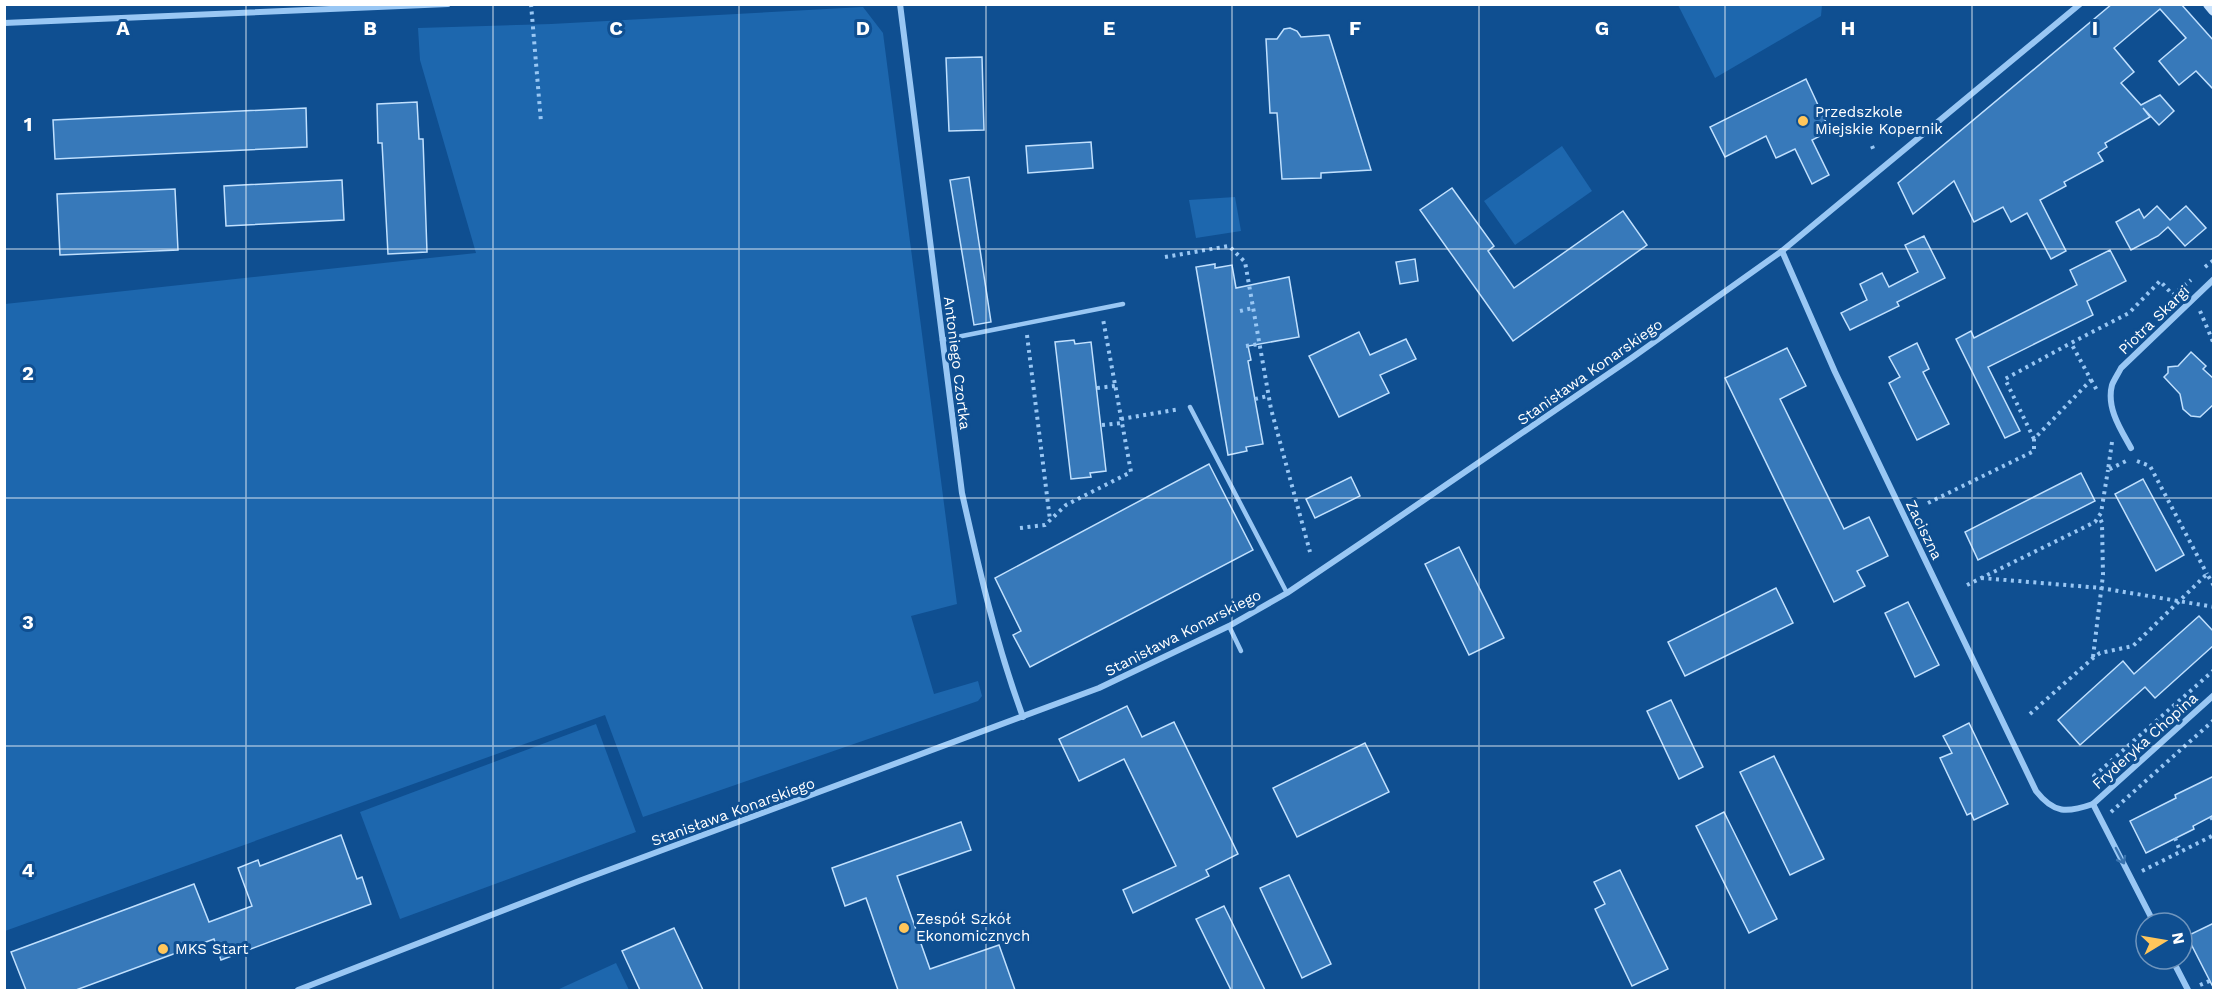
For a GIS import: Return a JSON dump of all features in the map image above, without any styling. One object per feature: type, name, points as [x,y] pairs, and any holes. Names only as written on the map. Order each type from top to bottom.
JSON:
[{"type":"street","points":[[4,24],[448,4]]},
{"type":"street","name":"Antoniego Czortka","points":[[900,4],[962,494],[978,564],[1011,686],[1023,717]]},
{"type":"street","name":"Stanisława Konarskiego","points":[[298,990],[579,881],[1099,688],[1229,626],[1287,593],[1633,357],[1782,251],[2080,4]]},
{"type":"street","points":[[2209,4],[2214,10]]},
{"type":"street","name":"Zaciszna","points":[[1782,251],[1835,372],[2031,781],[2042,800],[2057,809]]},
{"type":"street","name":"Piotra Skargi","points":[[2132,448],[2115,418],[2112,385],[2121,368],[2214,279]]},
{"type":"street","name":"Fryderyka Chopina","points":[[2057,809],[2079,810],[2093,804],[2214,695]]},
{"type":"street","points":[[2093,804],[2148,911]]},
{"type":"street","points":[[2178,971],[2188,990]]},
{"type":"lane","points":[[942,340],[1123,304]]},
{"type":"lane","points":[[1190,407],[1287,593]]},
{"type":"lane","points":[[1229,626],[1241,651]]},
{"type":"path","points":[[531,4],[541,122]]},
{"type":"path","points":[[1165,257],[1229,246],[1245,262],[1268,396],[1310,552]]},
{"type":"path","points":[[1928,503],[2034,451],[2034,439],[2005,379],[2129,313],[2160,280],[2173,295],[2214,260]]},
{"type":"path","points":[[1240,311],[1253,308]]},
{"type":"path","points":[[1020,528],[1045,525],[1066,505],[1131,472],[1103,319],[1092,321]]},
{"type":"path","points":[[1017,336],[1038,332]]},
{"type":"path","points":[[1026,334],[1050,520]]},
{"type":"path","points":[[2034,439],[2091,380],[2071,343]]},
{"type":"path","points":[[1246,346],[1259,344]]},
{"type":"path","points":[[1097,388],[1115,386]]},
{"type":"path","points":[[1256,399],[1268,396]]},
{"type":"path","points":[[1102,425],[1190,407]]},
{"type":"path","points":[[2093,658],[2103,574],[2100,516],[2115,418]]},
{"type":"path","points":[[2108,470],[2121,462],[2130,460],[2140,461],[2150,466],[2214,586]]},
{"type":"path","points":[[1967,585],[2095,522],[2100,516]]},
{"type":"path","points":[[2030,714],[2100,653],[2133,646],[2207,574]]},
{"type":"path","points":[[1981,578],[2101,588],[2214,607]]},
{"type":"path","points":[[2094,776],[2214,670]]},
{"type":"path","points":[[2102,821],[2214,720]]},
{"type":"path","points":[[2211,817],[2214,822]]},
{"type":"path","points":[[2132,878],[2214,835]]},
{"type":"path","points":[[2175,838],[2180,851]]},
{"type":"path","points":[[2201,985],[2214,979]]},
{"type":"shaded area","points":[[1678,5],[1822,5],[1821,16],[1715,78]]},
{"type":"shaded area","points":[[863,7],[883,33],[957,604],[911,616],[934,694],[978,681],[982,696],[978,701],[643,817],[605,715],[5,931],[5,304],[476,253],[420,60],[418,28],[551,24]]},
{"type":"shaded area","points":[[1562,146],[1592,191],[1515,245],[1484,201]]},
{"type":"shaded area","points":[[1235,197],[1241,231],[1196,238],[1189,200]]},
{"type":"shaded area","points":[[596,724],[636,832],[400,919],[360,812]]},
{"type":"shaded area","points":[[616,963],[629,990],[557,990]]},
{"type":"building","points":[[2112,4],[2181,4],[2214,41],[2214,90],[2196,71],[2179,85],[2159,61],[2186,38],[2160,9],[2114,48],[2134,72],[2121,83],[2141,105],[2160,95],[2174,111],[2159,125],[2143,108],[2150,117],[2105,143],[2107,147],[2098,153],[2103,161],[2064,182],[2066,186],[2040,200],[2066,251],[2051,259],[2027,213],[2011,222],[2003,207],[1974,222],[1954,181],[1913,214],[1898,183]]},
{"type":"building","points":[[1290,28],[1297,31],[1301,37],[1329,35],[1371,170],[1321,173],[1321,178],[1282,179],[1277,113],[1270,113],[1266,39],[1277,39],[1284,29]]},
{"type":"building","points":[[982,57],[984,130],[949,131],[946,58]]},
{"type":"building","points":[[1806,79],[1830,131],[1812,140],[1829,175],[1812,184],[1795,149],[1776,158],[1766,136],[1725,157],[1710,127]]},
{"type":"building","points":[[417,102],[419,139],[423,139],[427,252],[388,254],[382,143],[378,143],[377,104]]},
{"type":"building","points":[[306,108],[307,147],[55,159],[53,120]]},
{"type":"building","points":[[1091,142],[1093,168],[1028,173],[1026,146]]},
{"type":"building","points":[[969,177],[991,322],[974,325],[950,180]]},
{"type":"building","points":[[342,180],[344,220],[226,226],[224,186]]},
{"type":"building","points":[[1452,188],[1494,246],[1488,251],[1514,288],[1623,211],[1647,245],[1513,341],[1420,210]]},
{"type":"building","points":[[175,189],[178,250],[60,255],[57,194]]},
{"type":"building","points":[[2157,206],[2170,220],[2186,206],[2206,228],[2185,246],[2168,227],[2158,236],[2131,250],[2116,222],[2139,209],[2144,218]]},
{"type":"building","points":[[1924,236],[1945,278],[1897,302],[1899,306],[1850,330],[1841,313],[1867,300],[1860,284],[1882,273],[1889,287],[1918,272],[1905,245]]},
{"type":"building","points":[[2110,250],[2126,281],[2087,301],[2093,315],[1988,367],[2020,431],[2005,438],[1956,339],[1971,331],[1974,338],[2077,285],[2070,270]]},
{"type":"building","points":[[1415,259],[1418,281],[1400,284],[1396,262]]},
{"type":"building","points":[[1215,264],[1215,268],[1232,265],[1236,288],[1289,277],[1299,337],[1248,346],[1251,360],[1248,361],[1263,444],[1246,447],[1247,451],[1228,455],[1196,267]]},
{"type":"building","points":[[1359,332],[1370,355],[1406,339],[1416,359],[1380,375],[1389,393],[1339,417],[1309,356]]},
{"type":"building","points":[[1074,340],[1075,344],[1091,342],[1106,471],[1090,473],[1091,477],[1071,479],[1055,342]]},
{"type":"building","points":[[1917,343],[1929,369],[1923,372],[1949,424],[1917,440],[1889,383],[1900,377],[1889,357]]},
{"type":"building","points":[[1787,348],[1806,386],[1780,399],[1844,529],[1869,517],[1888,556],[1857,571],[1865,586],[1834,602],[1725,378]]},
{"type":"building","points":[[2191,352],[2206,366],[2203,369],[2214,379],[2214,404],[2200,417],[2191,416],[2183,409],[2180,394],[2164,377],[2168,373],[2168,367],[2178,366]]},
{"type":"building","points":[[1209,464],[1253,550],[1030,667],[1013,635],[1021,631],[995,578]]},
{"type":"building","points":[[2081,473],[2095,501],[1978,560],[1965,532]]},
{"type":"building","points":[[1351,477],[1360,496],[1315,518],[1306,499]]},
{"type":"building","points":[[2143,479],[2184,555],[2156,571],[2115,494]]},
{"type":"building","points":[[1459,547],[1504,638],[1469,655],[1425,564]]},
{"type":"building","points":[[1776,588],[1793,623],[1685,676],[1668,642]]},
{"type":"building","points":[[1908,602],[1939,665],[1915,677],[1885,613]]},
{"type":"building","points":[[2199,616],[2214,632],[2214,645],[2155,698],[2145,687],[2080,745],[2058,720],[2123,661],[2134,674]]},
{"type":"building","points":[[1671,700],[1703,767],[1679,779],[1647,711]]},
{"type":"building","points":[[1127,706],[1142,737],[1174,722],[1238,854],[1206,870],[1209,876],[1133,913],[1123,890],[1176,866],[1124,759],[1079,781],[1059,739]]},
{"type":"building","points":[[1969,723],[2008,804],[1974,820],[1971,813],[1967,815],[1940,758],[1952,753],[1943,736]]},
{"type":"building","points":[[1365,743],[1389,792],[1297,837],[1273,788]]},
{"type":"building","points":[[1774,756],[1824,859],[1790,875],[1740,772]]},
{"type":"building","points":[[2214,776],[2214,815],[2193,826],[2194,829],[2146,853],[2130,821]]},
{"type":"building","points":[[1724,812],[1777,919],[1749,933],[1696,826]]},
{"type":"building","points":[[961,822],[971,850],[897,876],[930,969],[999,945],[1015,990],[898,990],[866,898],[845,906],[832,868]]},
{"type":"building","points":[[341,835],[357,879],[362,877],[371,904],[221,960],[214,939],[76,990],[26,990],[11,952],[194,884],[209,922],[252,906],[238,868],[258,860],[260,866]]},
{"type":"building","points":[[1620,870],[1668,969],[1632,986],[1595,909],[1605,904],[1594,882]]},
{"type":"building","points":[[1289,875],[1331,964],[1302,978],[1260,888]]},
{"type":"building","points":[[1224,906],[1265,990],[1231,990],[1196,919]]},
{"type":"building","points":[[2214,923],[2214,989],[2194,950],[2194,933]]},
{"type":"building","points":[[674,928],[703,990],[640,990],[622,951]]},
{"type":"place","name":"Przedszkole Miejskie Kopernik","points":[[1803,121]]},
{"type":"place","name":"Zespół Szkół Ekonomicznych","points":[[904,928]]},
{"type":"place","name":"MKS Start","points":[[163,949]]}]
